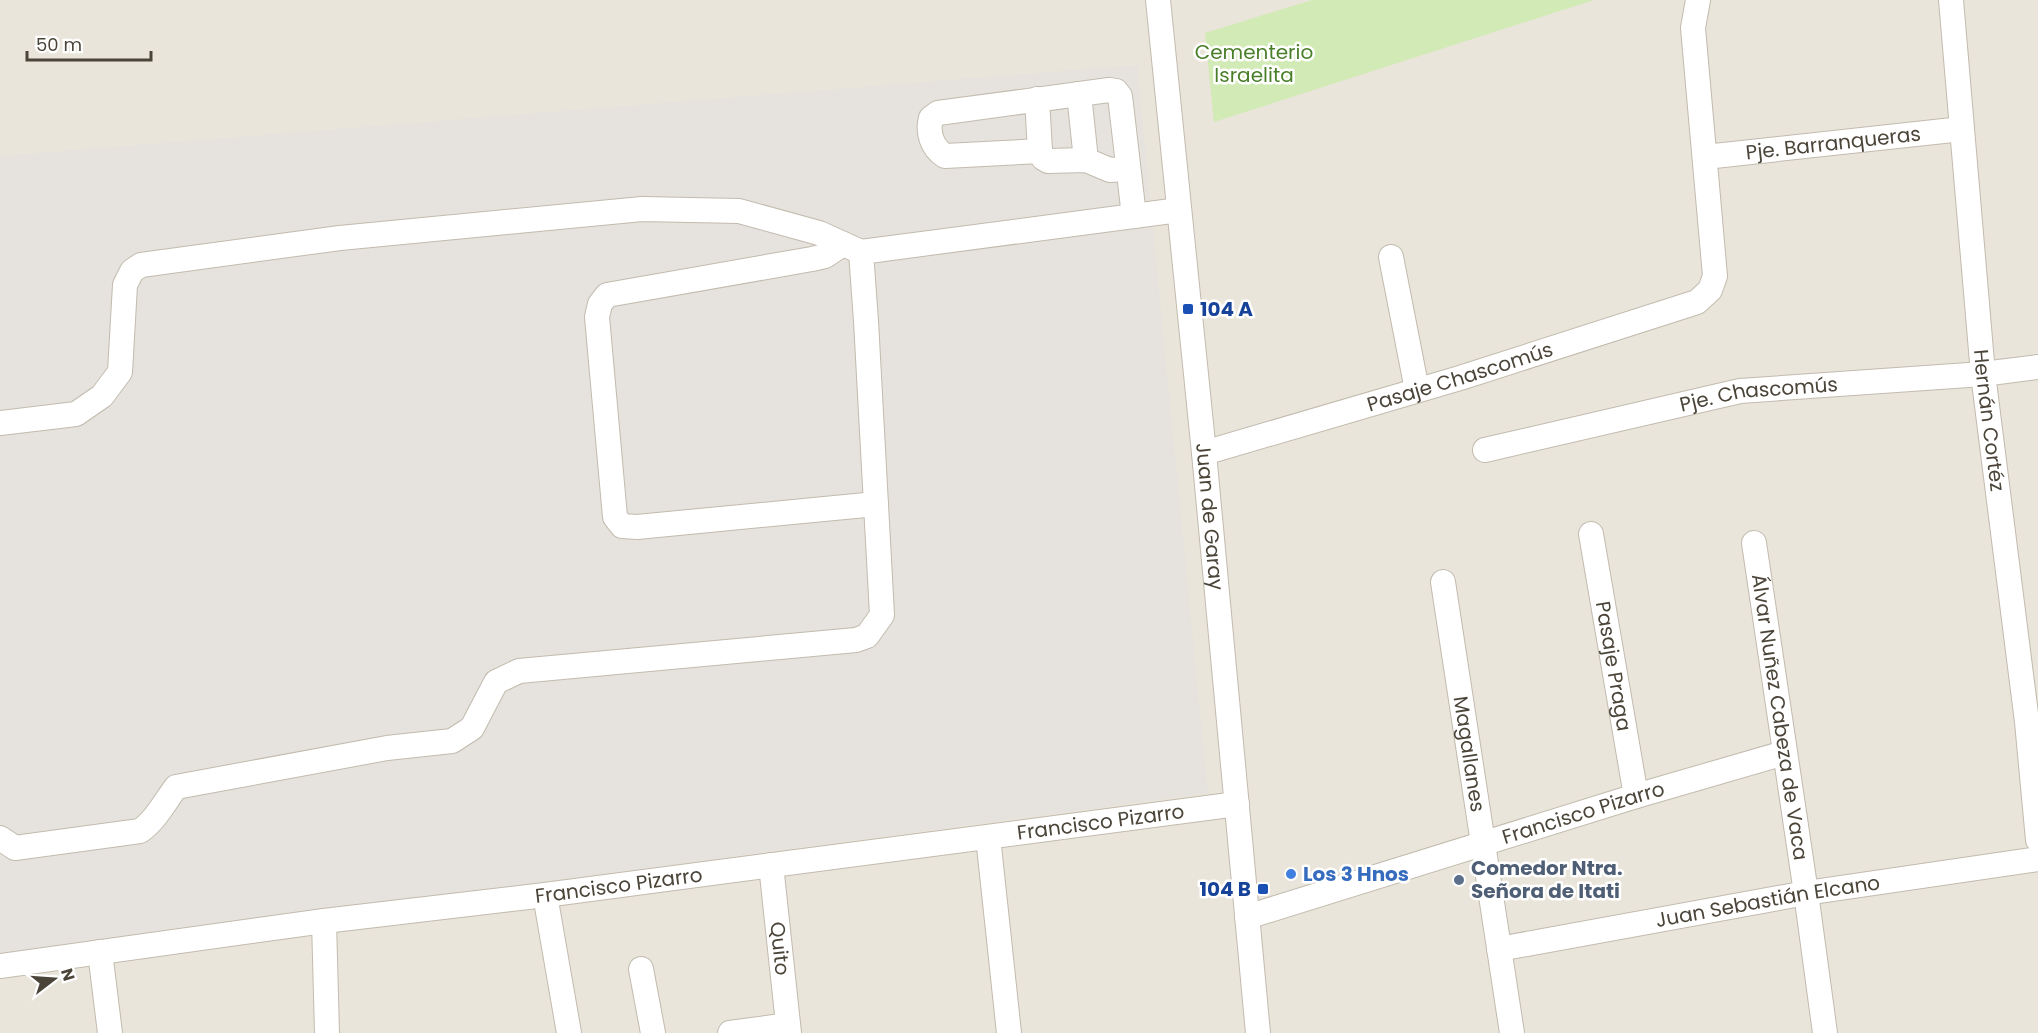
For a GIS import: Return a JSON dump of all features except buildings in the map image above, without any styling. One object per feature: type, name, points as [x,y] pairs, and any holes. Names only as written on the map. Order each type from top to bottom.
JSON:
[{"type":"street","name":"Juan de Garay","points":[[1158,0],[1204,453],[1258,1033]]},
{"type":"street","points":[[1698,0],[1693,28],[1705,157]]},
{"type":"street","name":"Hernán Cortéz","points":[[1951,0],[1983,374],[2033,721],[2038,840]]},
{"type":"street","points":[[1040,151],[945,156],[934,146],[929,127],[931,118],[939,113],[1109,90],[1116,91],[1120,96],[1134,216]]},
{"type":"street","points":[[1079,94],[1086,160]]},
{"type":"street","points":[[1037,99],[1040,151],[1043,158],[1048,161],[1086,160],[1110,170],[1128,170]]},
{"type":"street","name":"Pje. Barranqueras","points":[[1705,157],[1962,129]]},
{"type":"street","name":"Pasaje Chascomús","points":[[1204,453],[1460,378],[1697,302],[1710,290],[1715,276],[1705,157]]},
{"type":"street","points":[[0,423],[76,414],[102,396],[120,372],[126,285],[132,271],[141,265],[340,238],[642,209],[739,211],[819,233],[852,248]]},
{"type":"street","points":[[876,504],[637,527],[622,526],[615,517],[597,317],[600,304],[607,296],[825,256],[852,248],[1179,210]]},
{"type":"street","points":[[0,838],[15,848],[140,831],[150,824],[176,787],[387,748],[452,741],[472,728],[496,682],[519,671],[856,640],[867,636],[882,615],[876,504],[852,248]]},
{"type":"street","points":[[1391,257],[1417,390]]},
{"type":"street","name":"Pje. Chascomús","points":[[1485,450],[1740,391],[1983,374],[2038,367]]},
{"type":"street","name":"Pasaje Praga","points":[[1591,534],[1636,796]]},
{"type":"street","name":"Álvar Nuñez Cabeza de Vaca","points":[[1754,543],[1825,1033]]},
{"type":"street","name":"Magallanes","points":[[1443,582],[1512,1033]]},
{"type":"street","name":"Francisco Pizarro","points":[[1247,917],[1636,796],[1784,753]]},
{"type":"street","name":"Francisco Pizarro","points":[[0,966],[324,921],[546,895],[1237,804]]},
{"type":"street","points":[[988,837],[1009,1033]]},
{"type":"street","name":"Juan Sebastián Elcano","points":[[1499,949],[1806,892],[2038,859]]},
{"type":"street","name":"Quito","points":[[771,866],[788,1029]]},
{"type":"street","points":[[546,895],[569,1033]]},
{"type":"street","points":[[324,921],[327,1033]]},
{"type":"street","points":[[100,952],[110,1033]]},
{"type":"street","points":[[641,969],[653,1033]]},
{"type":"street","points":[[730,1033],[788,1029]]},
{"type":"shaded area","points":[[0,0],[2038,0],[2038,1033],[0,1033]]},
{"type":"shaded area","points":[[1137,65],[1208,793],[0,955],[0,156]]},
{"type":"green space","name":"Cementerio Israelita","points":[[1312,0],[1594,0],[1214,122],[1205,33]]},
{"type":"place","name":"104 A","points":[[1188,309]]},
{"type":"place","name":"Los 3 Hnos","points":[[1291,874]]},
{"type":"place","name":"Comedor Ntra. Señora de Itati","points":[[1459,880]]},
{"type":"place","name":"104 B","points":[[1263,889]]}]
